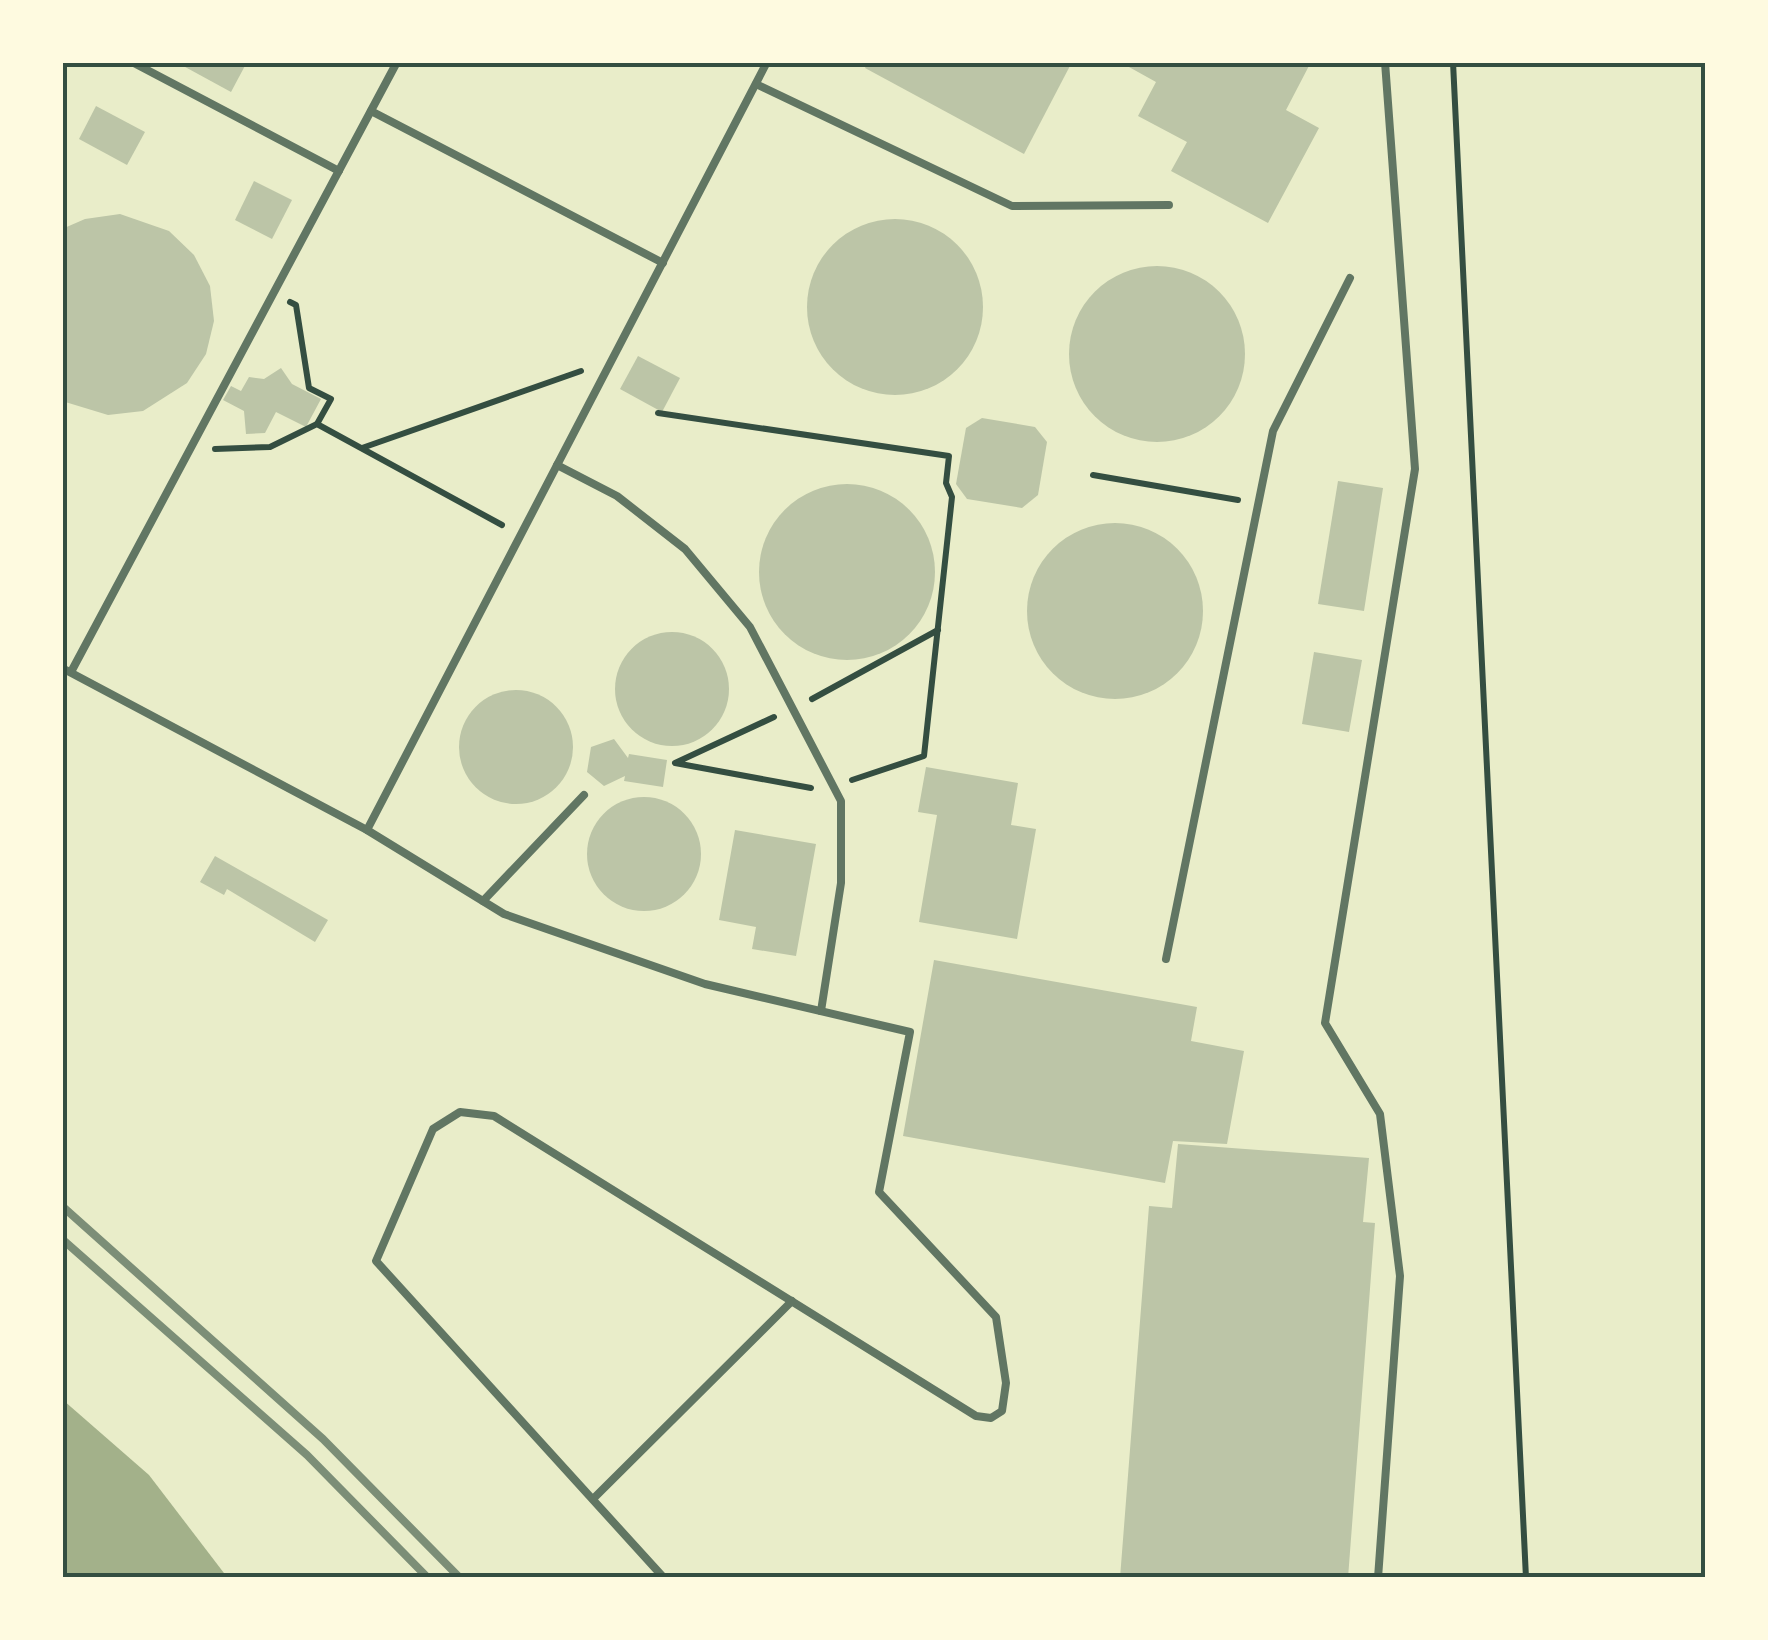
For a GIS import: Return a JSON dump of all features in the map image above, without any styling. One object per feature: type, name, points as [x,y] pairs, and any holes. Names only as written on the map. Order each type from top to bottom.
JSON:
[{"type":"lane","points":[[132,62],[339,171]]},
{"type":"lane","points":[[397,62],[190,450],[67,670],[367,830],[504,914],[705,984],[910,1032],[879,1192],[996,1318],[1006,1383],[1002,1410],[991,1418],[976,1416],[494,1116],[460,1112],[433,1129],[376,1261],[664,1578]]},
{"type":"lane","points":[[367,830],[768,62]]},
{"type":"lane","points":[[1378,1578],[1400,1276],[1380,1114],[1325,1023],[1416,469],[1384,62]]},
{"type":"lane","points":[[756,84],[1012,206],[1169,205]]},
{"type":"lane","points":[[371,111],[662,263]]},
{"type":"lane","points":[[1166,959],[1273,431],[1350,278]]},
{"type":"lane","points":[[557,465],[618,496],[685,549],[750,627],[841,801],[841,883],[821,1011]]},
{"type":"lane","points":[[484,901],[584,795]]},
{"type":"lane","points":[[593,1499],[792,1301]]},
{"type":"path","points":[[1453,62],[1526,1578]]},
{"type":"path","points":[[190,450],[270,448],[317,424],[330,399],[309,388],[296,305],[274,293]]},
{"type":"path","points":[[361,448],[611,360]]},
{"type":"path","points":[[658,413],[950,456],[946,483],[952,496],[938,630],[924,756],[833,786],[800,789],[675,763],[792,709],[938,630]]},
{"type":"path","points":[[317,424],[521,534]]},
{"type":"path","points":[[1094,475],[1258,504]]},
{"type":"shaded area","points":[[63,1400],[149,1475],[227,1577],[63,1577]]},
{"type":"building","points":[[176,62],[247,62],[231,92]]},
{"type":"building","points":[[868,62],[1072,62],[1024,154],[865,68]]},
{"type":"building","points":[[1120,62],[1311,62],[1286,110],[1319,128],[1268,223],[1171,171],[1187,142],[1138,116],[1156,82]]},
{"type":"building","points":[[96,106],[145,132],[127,165],[79,139]]},
{"type":"building","points":[[254,181],[292,200],[272,239],[235,220]]},
{"type":"building","points":[[120,214],[169,231],[194,255],[210,286],[214,321],[206,354],[187,383],[143,411],[108,415],[62,401],[62,229],[85,219]]},
{"type":"building","points":[[895,219],[929,226],[957,245],[976,273],[983,307],[976,341],[957,369],[929,388],[895,395],[861,388],[833,369],[814,341],[807,307],[814,273],[833,245],[861,226]]},
{"type":"building","points":[[1157,266],[1191,273],[1219,292],[1238,320],[1245,354],[1238,388],[1219,416],[1191,435],[1157,442],[1123,435],[1095,416],[1076,388],[1069,354],[1076,320],[1095,292],[1123,273]]},
{"type":"building","points":[[638,356],[680,378],[662,412],[620,389]]},
{"type":"building","points":[[281,368],[292,384],[321,399],[306,427],[276,412],[265,433],[246,434],[244,411],[223,400],[231,386],[241,391],[249,377],[264,379]]},
{"type":"building","points":[[982,418],[1035,427],[1047,442],[1038,495],[1022,508],[967,499],[956,484],[966,428]]},
{"type":"building","points":[[1338,481],[1383,488],[1364,611],[1318,604]]},
{"type":"building","points":[[847,484],[881,491],[909,510],[928,538],[935,572],[928,606],[909,634],[881,653],[847,660],[813,653],[785,634],[766,606],[759,572],[766,538],[785,510],[813,491]]},
{"type":"building","points":[[1115,523],[1149,530],[1177,549],[1196,577],[1203,611],[1196,645],[1177,673],[1149,692],[1115,699],[1081,692],[1053,673],[1034,645],[1027,611],[1034,577],[1053,549],[1081,530]]},
{"type":"building","points":[[672,632],[694,636],[712,649],[725,667],[729,689],[725,711],[712,729],[694,742],[672,746],[650,742],[632,729],[619,711],[615,689],[619,667],[632,649],[650,636]]},
{"type":"building","points":[[1314,652],[1362,660],[1349,732],[1302,724]]},
{"type":"building","points":[[516,690],[538,694],[556,707],[569,725],[573,747],[569,769],[556,787],[538,800],[516,804],[494,800],[476,787],[463,769],[459,747],[463,725],[476,707],[494,694]]},
{"type":"building","points":[[614,739],[628,758],[629,754],[667,760],[663,787],[624,781],[625,776],[604,786],[587,772],[591,747]]},
{"type":"building","points":[[926,767],[1018,783],[1011,825],[1036,829],[1017,939],[919,922],[937,815],[918,812]]},
{"type":"building","points":[[644,797],[666,801],[684,814],[697,832],[701,854],[697,876],[684,894],[666,907],[644,911],[622,907],[604,894],[591,876],[587,854],[591,832],[604,814],[622,801]]},
{"type":"building","points":[[735,830],[816,844],[796,956],[752,949],[756,927],[719,920]]},
{"type":"building","points":[[215,856],[328,920],[315,942],[227,889],[224,895],[200,882]]},
{"type":"building","points":[[934,960],[1197,1007],[1191,1041],[1244,1051],[1227,1144],[1173,1141],[1165,1183],[903,1136]]},
{"type":"building","points":[[1178,1144],[1369,1158],[1363,1222],[1375,1223],[1348,1578],[1120,1578],[1149,1206],[1172,1208]]},
{"type":"railway","points":[[62,1206],[323,1439],[460,1578]]},
{"type":"railway","points":[[62,1239],[307,1455],[428,1578]]}]
